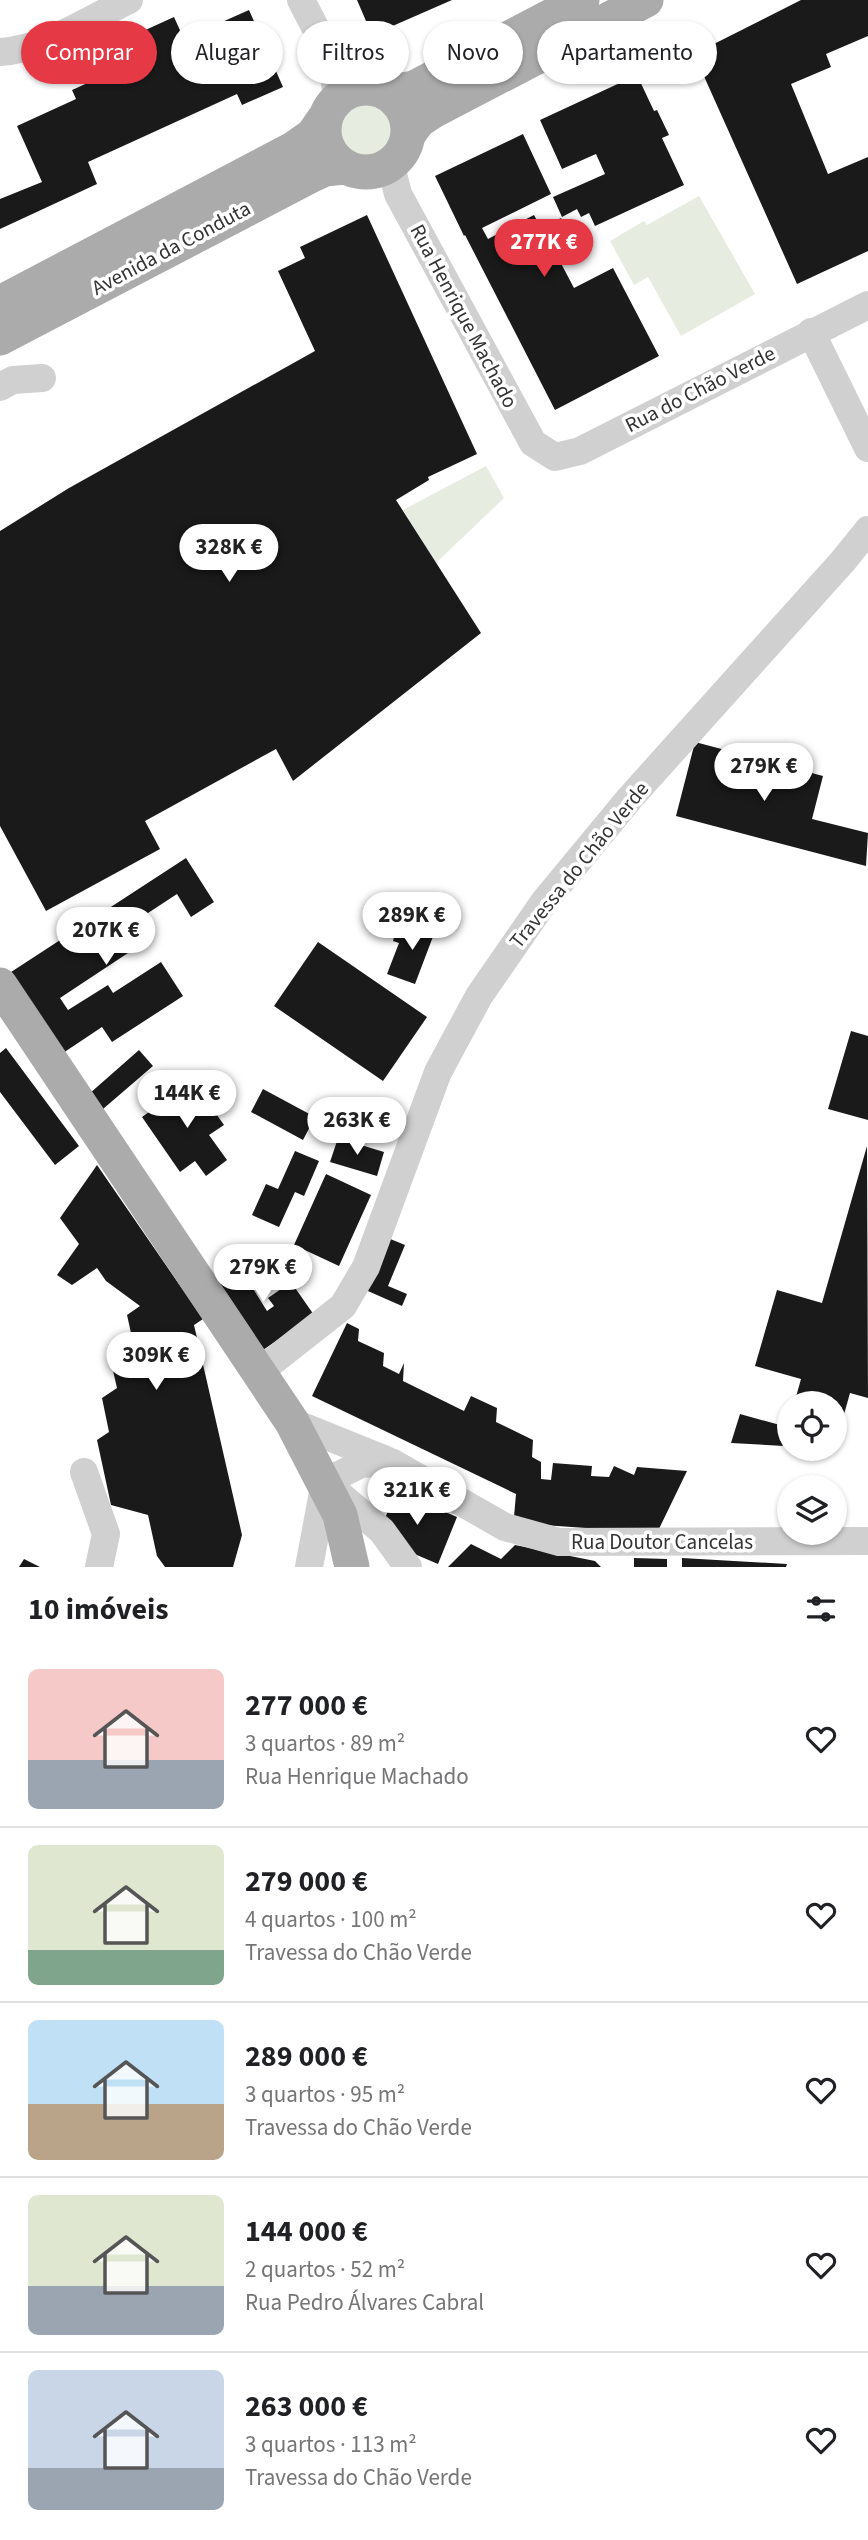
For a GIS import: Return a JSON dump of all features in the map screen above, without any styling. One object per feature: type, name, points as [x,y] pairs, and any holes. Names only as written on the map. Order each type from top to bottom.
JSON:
[{"type":"main road","points":[[351,99],[392,96],[402,107],[407,120],[383,165],[334,158],[327,146],[323,133],[351,99],[414,88],[582,0]]},
{"type":"main road","name":"Avenida da Conduta","points":[[0,338],[325,169],[383,165],[418,121],[433,111],[646,0]]},
{"type":"main road","name":"Avenida da Conduta","points":[[0,303],[293,149],[313,135],[351,99]]},
{"type":"main road","points":[[0,985],[292,1422],[340,1515],[352,1567]]},
{"type":"street","points":[[0,52],[22,50],[42,44],[129,0]]},
{"type":"street","points":[[301,0],[333,64],[349,79],[351,99]]},
{"type":"street","name":"Rua Henrique Machado","points":[[383,165],[533,443]]},
{"type":"street","name":"Rua do Chão Verde","points":[[533,443],[555,457],[580,450],[868,305]]},
{"type":"street","points":[[811,332],[868,447]]},
{"type":"street","points":[[0,387],[13,380],[43,378]]},
{"type":"street","name":"Travessa do Chão Verde","points":[[259,1372],[343,1306],[366,1266],[438,1072],[479,996],[544,902],[630,798],[868,530]]},
{"type":"street","name":"Rua Doutor Cancelas","points":[[292,1422],[391,1462],[505,1527],[559,1542],[868,1541]]},
{"type":"street","points":[[325,1482],[361,1464],[391,1462]]},
{"type":"street","points":[[84,1472],[106,1534],[99,1567]]},
{"type":"street","points":[[309,1567],[325,1482]]},
{"type":"street","points":[[325,1482],[382,1531],[408,1567]]},
{"type":"shaded area","points":[[365,102],[384,110],[392,129],[384,148],[365,156],[346,148],[338,129],[346,110]]},
{"type":"shaded area","points":[[699,196],[755,294],[681,336],[648,277],[634,285],[610,241],[644,221],[647,225]]},
{"type":"shaded area","points":[[486,466],[504,498],[436,563],[403,510]]},
{"type":"building","points":[[357,0],[452,0],[404,21],[366,21]]},
{"type":"building","points":[[801,0],[868,0],[868,36],[826,54],[831,67],[791,84],[828,174],[868,157],[868,251],[797,284],[707,84],[717,84],[717,42]]},
{"type":"building","points":[[249,10],[254,21],[224,21]]},
{"type":"building","points":[[174,17],[176,21],[171,21],[171,84],[282,84],[283,87],[242,105],[237,94],[88,162],[97,184],[0,229],[0,199],[42,182],[17,126],[76,99],[72,90],[85,84],[157,84],[157,25]]},
{"type":"building","points":[[618,84],[641,84],[669,135],[662,138],[684,185],[595,226],[589,213],[581,217],[577,209],[562,217],[553,197],[605,174],[596,154],[562,169],[540,120]]},
{"type":"building","points":[[523,134],[551,194],[482,228],[488,239],[534,215],[541,228],[561,218],[573,242],[555,252],[574,288],[613,268],[659,356],[555,410],[435,176]]},
{"type":"building","points":[[367,215],[477,454],[428,477],[429,480],[396,500],[481,633],[293,781],[276,749],[145,821],[160,849],[46,911],[0,826],[0,531],[69,488],[315,351],[278,271],[305,258],[300,247]]},
{"type":"building","points":[[695,742],[823,776],[812,819],[868,833],[866,866],[676,816]]},
{"type":"building","points":[[186,858],[214,902],[191,917],[177,894],[119,932],[131,951],[60,998],[68,1010],[108,985],[113,993],[161,962],[183,996],[112,1042],[102,1027],[60,1055],[8,974]]},
{"type":"building","points":[[418,918],[437,926],[415,984],[387,974],[399,943],[393,941],[395,934],[409,940]]},
{"type":"building","points":[[318,942],[427,1017],[383,1081],[274,1006]]},
{"type":"building","points":[[851,1031],[868,1036],[868,1120],[828,1109]]},
{"type":"building","points":[[6,1048],[79,1146],[55,1165],[0,1092],[0,1053]]},
{"type":"building","points":[[139,1050],[153,1066],[103,1109],[89,1094]]},
{"type":"building","points":[[193,1081],[224,1125],[209,1135],[227,1160],[206,1176],[195,1161],[180,1172],[142,1117]]},
{"type":"building","points":[[263,1089],[315,1117],[303,1140],[251,1112]]},
{"type":"building","points":[[338,1138],[384,1152],[377,1176],[330,1162]]},
{"type":"building","points":[[867,1146],[868,1398],[850,1393],[847,1404],[847,1391],[798,1391],[801,1379],[755,1366],[777,1290],[822,1303]]},
{"type":"building","points":[[295,1151],[319,1161],[304,1196],[295,1192],[279,1227],[252,1215],[266,1184],[278,1189]]},
{"type":"building","points":[[97,1165],[203,1319],[194,1325],[242,1535],[233,1567],[165,1567],[157,1556],[148,1515],[111,1505],[97,1440],[109,1432],[102,1398],[117,1388],[109,1353],[148,1344],[131,1333],[127,1315],[140,1306],[106,1281],[97,1268],[72,1285],[57,1275],[79,1244],[60,1218]]},
{"type":"building","points":[[326,1174],[371,1195],[339,1266],[294,1245]]},
{"type":"building","points":[[383,1236],[405,1245],[388,1286],[407,1294],[402,1306],[361,1288]]},
{"type":"building","points":[[249,1255],[265,1278],[252,1287],[267,1311],[274,1306],[268,1298],[291,1282],[314,1315],[263,1350],[214,1280]]},
{"type":"building","points":[[347,1323],[359,1329],[358,1341],[384,1353],[383,1366],[399,1374],[404,1363],[403,1381],[464,1411],[471,1396],[497,1408],[496,1422],[533,1440],[532,1457],[541,1462],[541,1479],[551,1480],[553,1463],[592,1466],[591,1476],[609,1477],[614,1466],[634,1475],[637,1467],[687,1471],[657,1533],[529,1524],[514,1517],[516,1494],[312,1396]]},
{"type":"building","points":[[740,1414],[777,1424],[777,1446],[731,1443]]},
{"type":"building","points":[[396,1491],[457,1517],[438,1564],[377,1538]]},
{"type":"building","points":[[471,1544],[501,1559],[515,1545],[595,1561],[601,1567],[448,1567]]},
{"type":"building","points":[[634,1558],[667,1559],[667,1567],[634,1567]]},
{"type":"building","points":[[682,1558],[787,1564],[786,1567],[682,1567]]},
{"type":"building","points":[[24,1559],[40,1567],[19,1567]]}]
